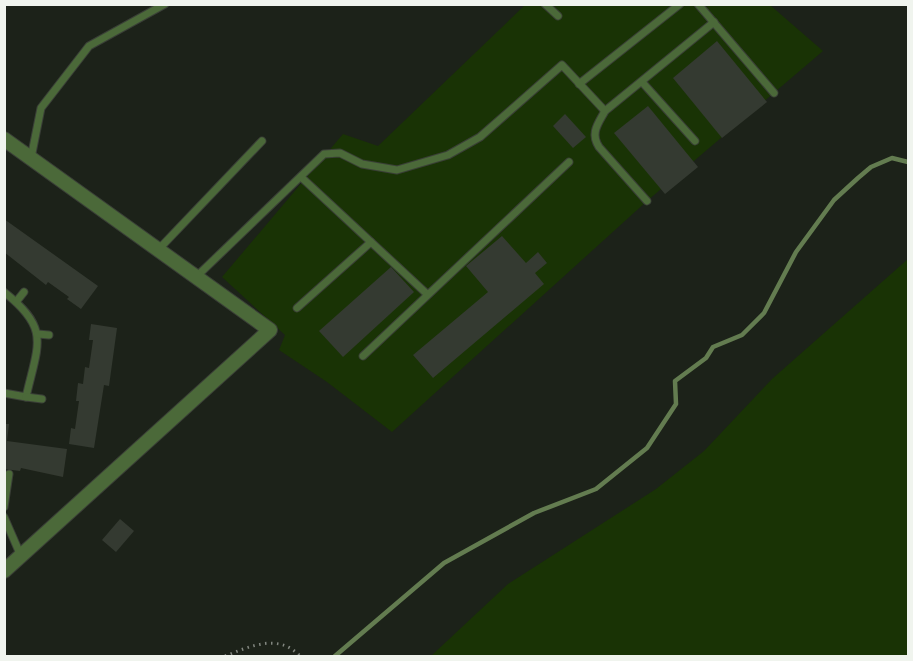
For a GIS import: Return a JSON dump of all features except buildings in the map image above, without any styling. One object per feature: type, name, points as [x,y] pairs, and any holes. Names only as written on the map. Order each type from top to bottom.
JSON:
[{"type":"street","points":[[4,139],[270,330],[4,571]]},
{"type":"lane","points":[[31,158],[41,108],[89,46],[165,4]]},
{"type":"lane","points":[[545,4],[558,16]]},
{"type":"lane","points":[[579,84],[680,4]]},
{"type":"lane","points":[[698,4],[774,93]]},
{"type":"lane","points":[[647,201],[594,140],[594,130],[605,111],[714,22]]},
{"type":"lane","points":[[196,277],[324,154],[340,153],[362,164],[398,170],[448,155],[480,137],[562,65],[605,111]]},
{"type":"lane","points":[[642,82],[695,141]]},
{"type":"lane","points":[[158,250],[262,141]]},
{"type":"lane","points":[[363,356],[569,162]]},
{"type":"lane","points":[[301,177],[427,294]]},
{"type":"lane","points":[[297,308],[371,242]]},
{"type":"lane","points":[[4,292],[32,315],[38,334],[26,396]]},
{"type":"lane","points":[[16,302],[24,292]]},
{"type":"lane","points":[[38,334],[49,335]]},
{"type":"lane","points":[[4,393],[42,399]]},
{"type":"lane","points":[[4,507],[9,474]]},
{"type":"lane","points":[[4,517],[21,556]]},
{"type":"path","points":[[225,657],[269,641],[291,647],[300,657]]},
{"type":"green space","points":[[525,5],[770,5],[823,51],[647,201],[392,432],[327,382],[279,350],[285,335],[222,277],[343,134],[378,146]]},
{"type":"green space","points":[[908,259],[908,656],[431,656],[508,584],[656,489],[704,451],[772,379]]},
{"type":"waterway","points":[[335,656],[444,563],[534,513],[596,489],[647,448],[676,404],[675,381],[706,358],[713,347],[742,335],[764,313],[796,252],[834,200],[871,167],[892,158],[908,162]]}]
